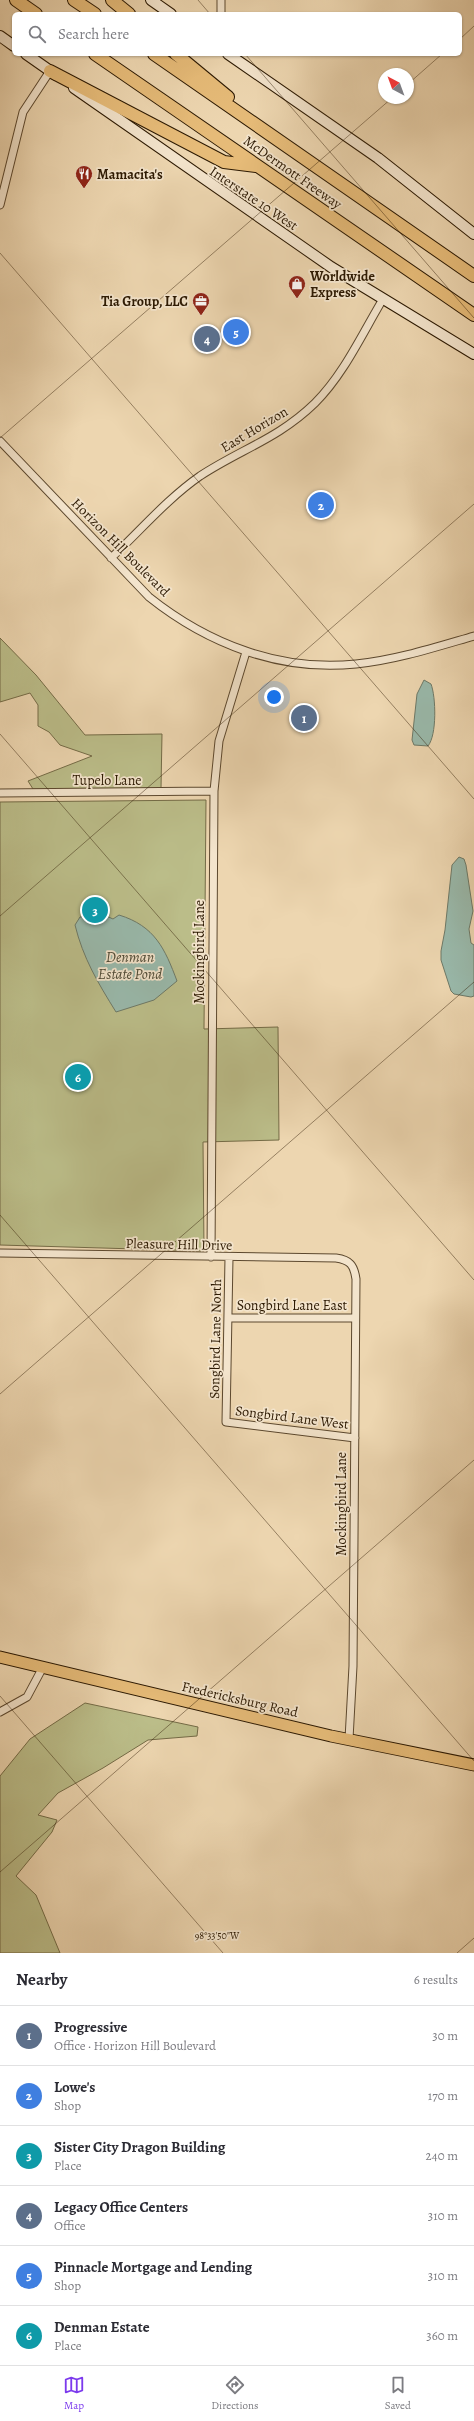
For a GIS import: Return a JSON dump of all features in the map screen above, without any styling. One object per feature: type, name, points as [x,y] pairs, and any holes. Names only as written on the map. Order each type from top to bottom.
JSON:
[{"type":"highway","points":[[16,0],[33,12]]},
{"type":"highway","points":[[74,0],[92,12]]},
{"type":"highway","points":[[112,0],[127,12]]},
{"type":"highway","name":"McDermott Freeway","points":[[98,56],[474,315]]},
{"type":"highway","name":"McDermott Freeway","points":[[157,56],[474,276]]},
{"type":"highway","points":[[178,56],[290,148]]},
{"type":"highway","points":[[50,71],[224,162],[257,166]]},
{"type":"main road","points":[[151,0],[168,12]]},
{"type":"main road","points":[[0,36],[12,45]]},
{"type":"main road","name":"Interstate 10 West","points":[[29,56],[194,174],[331,267],[474,354]]},
{"type":"main road","points":[[231,56],[399,173],[474,234]]},
{"type":"main road","name":"Fredericksburg Road","points":[[0,1657],[349,1739],[474,1765]]},
{"type":"street","points":[[221,0],[221,12]]},
{"type":"street","points":[[0,205],[23,112],[50,71]]},
{"type":"street","name":"East Horizon","points":[[111,558],[177,494],[199,477],[268,439],[299,418],[335,378],[383,299]]},
{"type":"street","name":"Horizon Hill Boulevard","points":[[0,441],[149,596],[167,611],[211,637],[246,652],[302,665],[350,665],[387,660],[474,636]]},
{"type":"street","name":"Mockingbird Lane","points":[[211,1257],[214,791],[219,741],[246,652]]},
{"type":"street","name":"Tupelo Lane","points":[[0,793],[214,791]]},
{"type":"street","name":"Pleasure Hill Drive","points":[[0,1253],[229,1258],[336,1258],[350,1262],[354,1268]]},
{"type":"street","name":"Songbird Lane North","points":[[226,1422],[229,1258]]},
{"type":"street","name":"Mockingbird Lane","points":[[349,1739],[353,1666],[356,1318],[356,1279],[354,1268]]},
{"type":"street","name":"Songbird Lane East","points":[[228,1318],[356,1318]]},
{"type":"street","name":"Songbird Lane West","points":[[226,1422],[355,1438]]},
{"type":"street","points":[[0,1712],[27,1697],[43,1667]]},
{"type":"green space","points":[[0,638],[36,675],[85,735],[162,734],[161,789],[33,789],[28,781],[92,756],[60,745],[49,732],[38,726],[38,705],[30,693],[0,702]]},
{"type":"green space","points":[[206,800],[204,1029],[278,1027],[279,1140],[203,1142],[204,1251],[0,1245],[0,802]]},
{"type":"green space","points":[[85,1703],[198,1727],[197,1736],[148,1740],[103,1768],[58,1793],[38,1815],[57,1820],[52,1832],[16,1876],[36,1895],[60,1953],[0,1953],[0,1776],[30,1739]]},
{"type":"water","points":[[424,680],[431,684],[435,706],[433,734],[428,746],[414,745],[412,740],[417,694]]},
{"type":"water","points":[[459,857],[464,859],[466,865],[473,911],[469,929],[471,943],[474,945],[474,996],[471,997],[454,994],[451,991],[441,960],[452,865]]},
{"type":"water","name":"Denman Estate Pond","points":[[102,914],[113,919],[119,915],[142,925],[150,932],[163,949],[177,981],[154,1000],[116,1012],[97,980],[87,959],[75,925],[80,917]]},
{"type":"place","name":"Mamacita's","points":[[84,189]]},
{"type":"place","name":"Worldwide Express","points":[[297,299]]},
{"type":"place","name":"Tia Group, LLC","points":[[201,316]]},
{"type":"place","name":"Pinnacle Mortgage and Lending","points":[[236,332]]},
{"type":"place","name":"Legacy Office Centers","points":[[207,339]]},
{"type":"place","name":"Lowe's","points":[[321,505]]},
{"type":"place","name":"Progressive","points":[[304,718]]},
{"type":"place","name":"Sister City Dragon Building","points":[[95,910]]},
{"type":"place","name":"Denman Estate","points":[[78,1077]]}]
